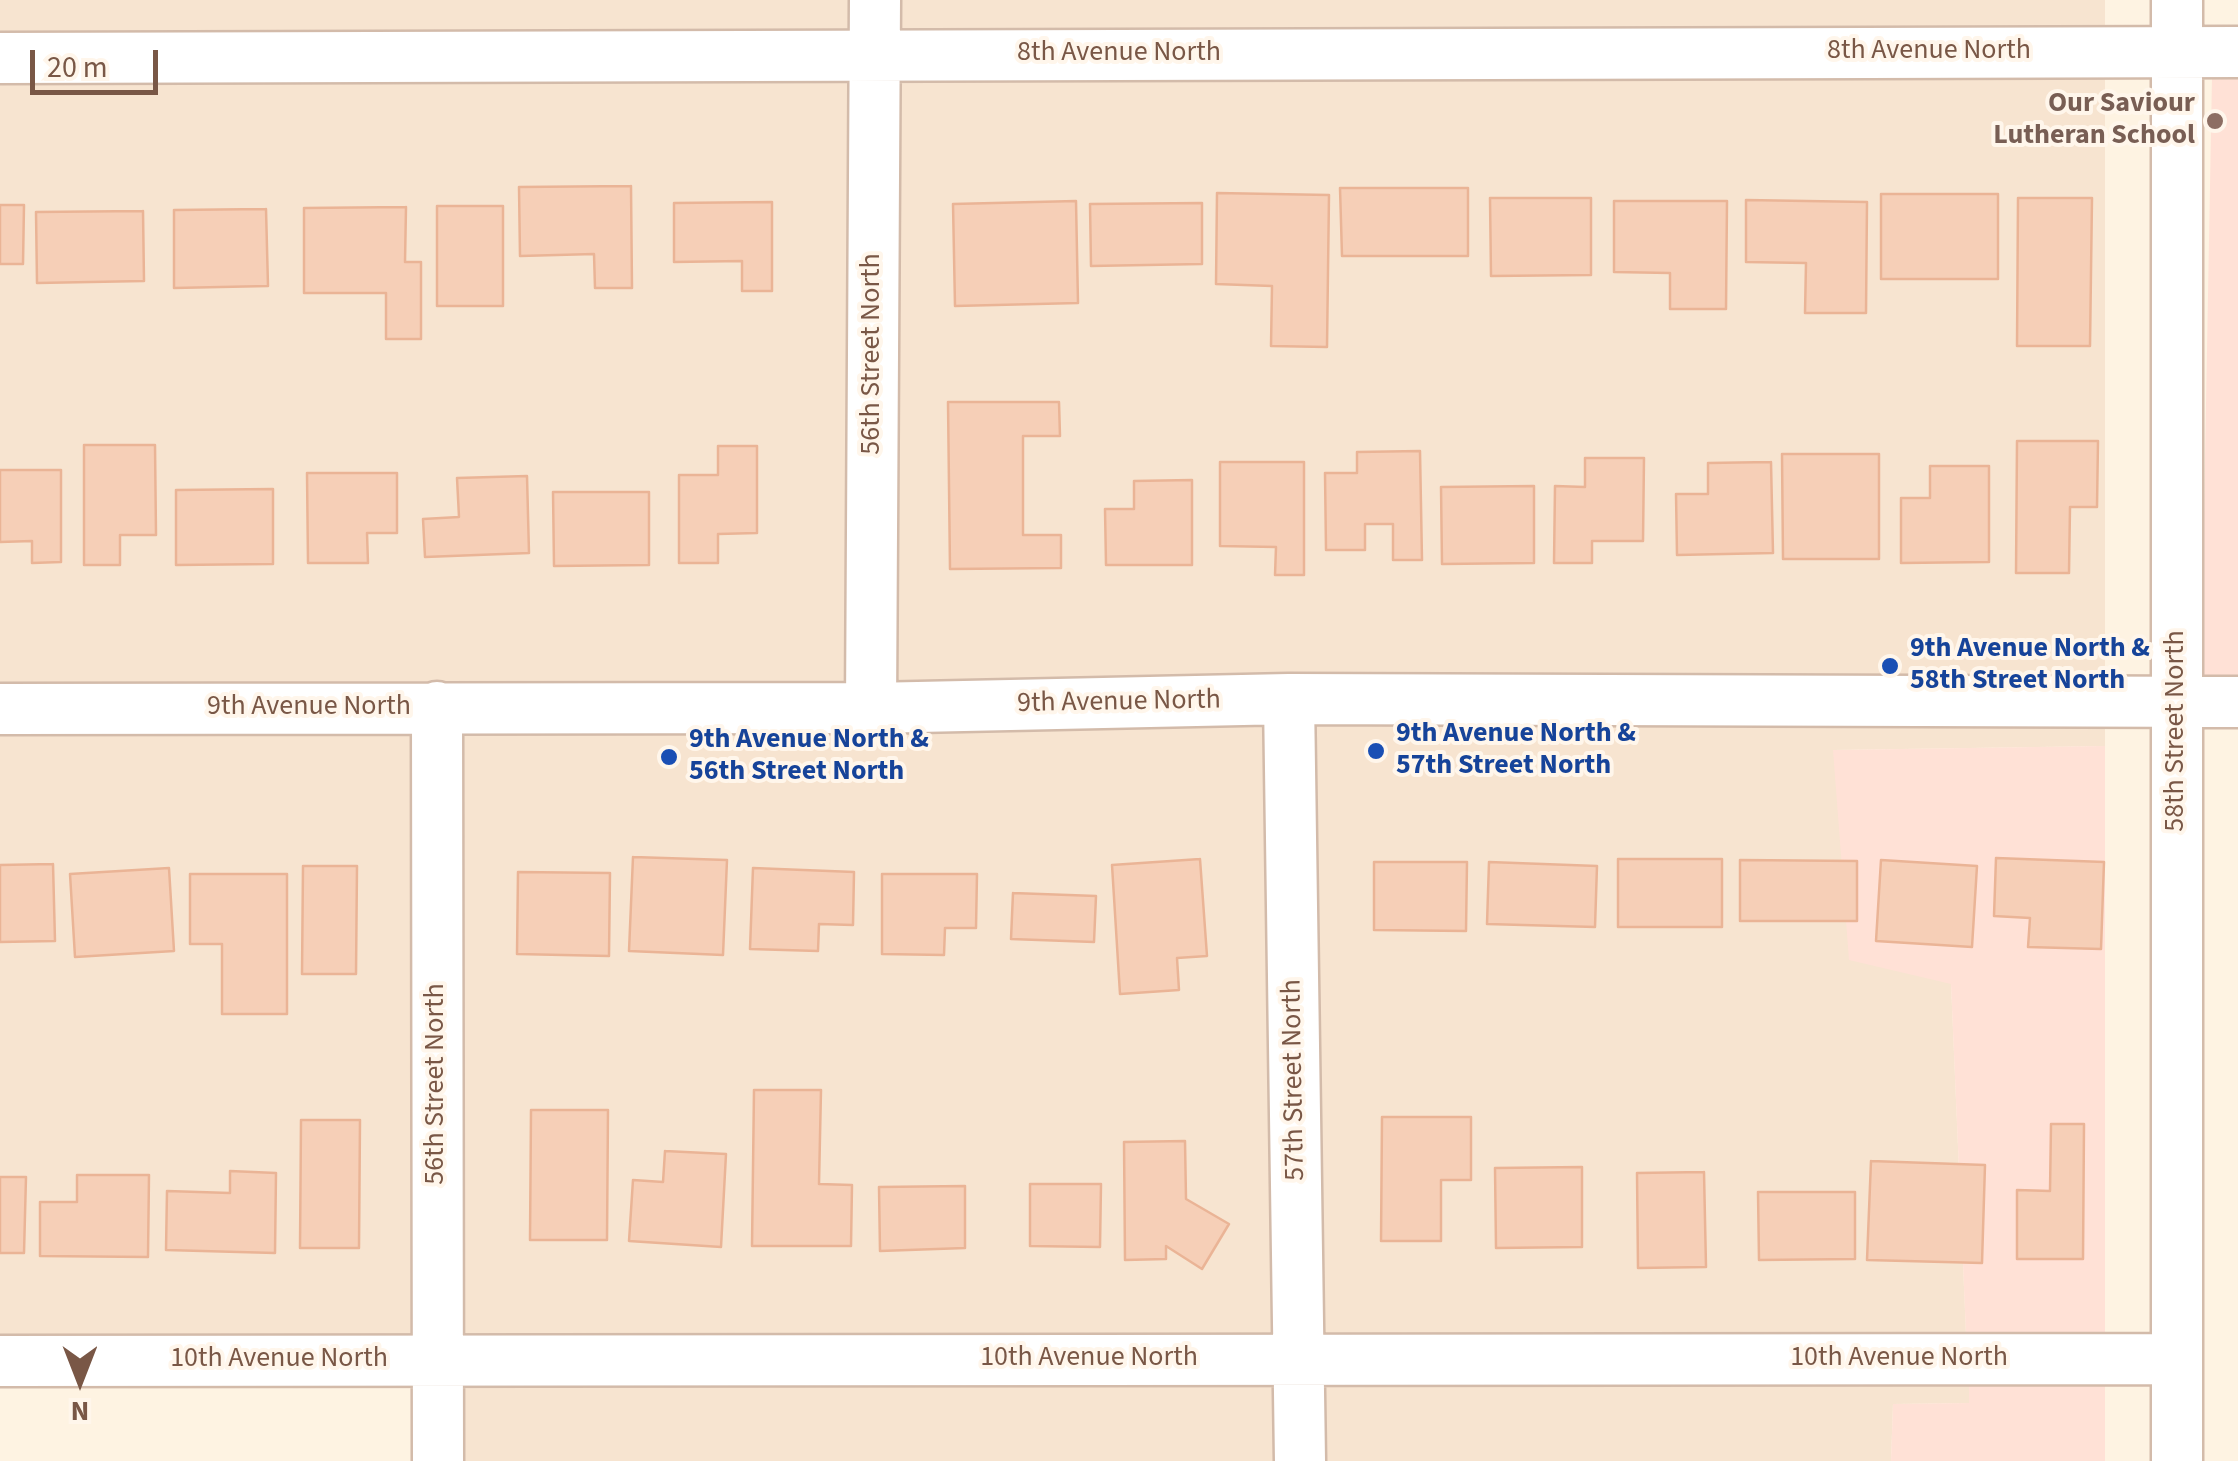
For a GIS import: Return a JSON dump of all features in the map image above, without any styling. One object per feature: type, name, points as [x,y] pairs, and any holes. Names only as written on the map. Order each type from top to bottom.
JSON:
[{"type":"street","name":"56th Street North","points":[[872,708],[874,0]]},
{"type":"street","name":"58th Street North","points":[[2177,0],[2178,1461]]},
{"type":"street","name":"8th Avenue North","points":[[0,58],[2238,52]]},
{"type":"street","name":"9th Avenue North","points":[[0,709],[872,708],[1289,699],[2238,702]]},
{"type":"street","name":"57th Street North","points":[[1289,699],[1300,1461]]},
{"type":"street","name":"56th Street North","points":[[437,707],[438,1461]]},
{"type":"street","name":"10th Avenue North","points":[[0,1362],[2177,1359]]},
{"type":"shaded area","points":[[0,0],[852,0],[853,30],[0,34]]},
{"type":"shaded area","points":[[897,0],[2105,0],[2105,27],[897,30]]},
{"type":"shaded area","points":[[2105,77],[2105,677],[1311,675],[894,682],[897,79]]},
{"type":"shaded area","points":[[2212,77],[2238,77],[2238,677],[2201,677]]},
{"type":"shaded area","points":[[853,79],[849,683],[0,684],[0,83]]},
{"type":"shaded area","points":[[1311,724],[2105,727],[2105,746],[1834,750],[1951,983],[1966,1334],[1321,1334]]},
{"type":"shaded area","points":[[1267,725],[1277,1334],[459,1334],[459,732],[893,733]]},
{"type":"shaded area","points":[[415,732],[415,1334],[0,1337],[0,734]]},
{"type":"shaded area","points":[[2105,746],[2105,1334],[1966,1334],[1951,984],[1849,960],[1833,750]]},
{"type":"shaded area","points":[[1278,1383],[1278,1461],[460,1461],[459,1384]]},
{"type":"shaded area","points":[[1322,1383],[1969,1384],[1969,1403],[1893,1404],[1891,1461],[1322,1461]]},
{"type":"shaded area","points":[[1969,1384],[2105,1384],[2105,1461],[1891,1461],[1893,1404],[1969,1403]]},
{"type":"building","points":[[631,186],[632,288],[595,288],[594,254],[520,256],[519,187]]},
{"type":"building","points":[[1340,188],[1468,188],[1468,256],[1342,256]]},
{"type":"building","points":[[1217,193],[1329,195],[1327,347],[1271,346],[1272,286],[1216,284]]},
{"type":"building","points":[[1881,194],[1998,194],[1998,279],[1881,279]]},
{"type":"building","points":[[1490,198],[1591,198],[1591,275],[1491,276]]},
{"type":"building","points":[[2018,198],[2092,198],[2090,346],[2017,346]]},
{"type":"building","points":[[1746,200],[1867,202],[1866,313],[1805,313],[1806,263],[1746,262]]},
{"type":"building","points":[[1076,201],[1078,303],[955,306],[953,204]]},
{"type":"building","points":[[1614,201],[1727,201],[1726,309],[1670,309],[1670,273],[1614,272]]},
{"type":"building","points":[[772,202],[772,291],[742,291],[742,261],[674,262],[674,203]]},
{"type":"building","points":[[1202,203],[1202,264],[1091,266],[1090,204]]},
{"type":"building","points":[[0,205],[24,205],[23,264],[0,264]]},
{"type":"building","points":[[437,206],[503,206],[503,306],[437,306]]},
{"type":"building","points":[[406,207],[405,262],[421,262],[421,339],[386,339],[386,293],[304,293],[304,208]]},
{"type":"building","points":[[266,209],[268,286],[174,288],[174,210]]},
{"type":"building","points":[[143,211],[144,281],[37,283],[36,212]]},
{"type":"building","points":[[948,402],[1059,402],[1060,436],[1023,436],[1023,535],[1061,535],[1061,568],[950,569]]},
{"type":"building","points":[[2017,441],[2098,441],[2097,507],[2070,507],[2069,573],[2016,573]]},
{"type":"building","points":[[84,445],[155,445],[156,535],[120,535],[120,565],[84,565]]},
{"type":"building","points":[[718,446],[757,446],[757,533],[718,534],[718,563],[679,563],[679,475],[718,475]]},
{"type":"building","points":[[1420,451],[1422,560],[1393,560],[1393,524],[1365,524],[1365,550],[1326,550],[1325,473],[1357,473],[1357,452]]},
{"type":"building","points":[[1782,454],[1879,454],[1879,559],[1783,559]]},
{"type":"building","points":[[1585,458],[1644,458],[1643,541],[1592,541],[1592,563],[1554,563],[1555,486],[1585,487]]},
{"type":"building","points":[[1220,462],[1304,462],[1304,575],[1275,575],[1276,547],[1220,546]]},
{"type":"building","points":[[1771,462],[1773,553],[1677,555],[1676,494],[1708,494],[1708,463]]},
{"type":"building","points":[[1930,466],[1989,466],[1989,562],[1901,563],[1901,498],[1930,498]]},
{"type":"building","points":[[0,470],[61,470],[61,562],[32,563],[32,541],[0,542]]},
{"type":"building","points":[[307,473],[397,473],[397,533],[367,533],[368,563],[308,563]]},
{"type":"building","points":[[527,476],[529,553],[425,557],[423,519],[459,517],[457,478]]},
{"type":"building","points":[[1192,480],[1192,565],[1106,565],[1105,509],[1134,509],[1134,481]]},
{"type":"building","points":[[1534,486],[1534,563],[1442,564],[1441,487]]},
{"type":"building","points":[[273,489],[273,564],[176,565],[176,490]]},
{"type":"building","points":[[553,492],[649,492],[649,565],[554,566]]},
{"type":"building","points":[[633,857],[727,860],[723,955],[629,951]]},
{"type":"building","points":[[1996,858],[2104,862],[2101,949],[2028,947],[2030,918],[1994,916]]},
{"type":"building","points":[[1200,859],[1207,956],[1177,958],[1179,990],[1120,994],[1112,865]]},
{"type":"building","points":[[1618,859],[1722,859],[1722,927],[1618,927]]},
{"type":"building","points":[[1740,860],[1857,861],[1857,921],[1740,921]]},
{"type":"building","points":[[1881,860],[1977,866],[1972,947],[1876,941]]},
{"type":"building","points":[[1374,862],[1467,862],[1466,931],[1374,930]]},
{"type":"building","points":[[1489,862],[1597,866],[1595,927],[1487,924]]},
{"type":"building","points":[[53,864],[55,941],[0,942],[0,865]]},
{"type":"building","points":[[303,866],[357,866],[356,974],[302,974]]},
{"type":"building","points":[[169,868],[174,951],[75,957],[70,874]]},
{"type":"building","points":[[753,868],[854,872],[853,925],[819,924],[818,951],[750,949]]},
{"type":"building","points":[[518,872],[610,873],[609,956],[517,954]]},
{"type":"building","points":[[190,874],[287,874],[287,1014],[222,1014],[222,944],[190,944]]},
{"type":"building","points":[[882,874],[977,874],[976,928],[945,928],[944,955],[882,954]]},
{"type":"building","points":[[1013,893],[1096,896],[1094,942],[1011,939]]},
{"type":"building","points":[[754,1090],[821,1090],[819,1184],[852,1185],[851,1246],[752,1246]]},
{"type":"building","points":[[531,1110],[608,1110],[607,1240],[530,1240]]},
{"type":"building","points":[[1382,1117],[1471,1117],[1471,1180],[1441,1180],[1441,1241],[1381,1241]]},
{"type":"building","points":[[301,1120],[360,1120],[359,1248],[300,1248]]},
{"type":"building","points":[[2051,1124],[2084,1124],[2083,1259],[2017,1259],[2017,1190],[2050,1191]]},
{"type":"building","points":[[1185,1141],[1186,1199],[1229,1224],[1202,1269],[1166,1246],[1166,1259],[1125,1260],[1124,1142]]},
{"type":"building","points":[[665,1151],[726,1154],[721,1247],[629,1241],[633,1180],[663,1182]]},
{"type":"building","points":[[1871,1161],[1985,1165],[1982,1263],[1867,1260]]},
{"type":"building","points":[[1582,1167],[1582,1247],[1496,1248],[1495,1168]]},
{"type":"building","points":[[230,1171],[276,1173],[275,1253],[166,1250],[167,1191],[230,1193]]},
{"type":"building","points":[[1704,1172],[1706,1267],[1638,1268],[1637,1173]]},
{"type":"building","points":[[77,1175],[149,1175],[148,1257],[40,1256],[40,1202],[77,1202]]},
{"type":"building","points":[[0,1177],[26,1177],[24,1253],[0,1253]]},
{"type":"building","points":[[1030,1184],[1101,1184],[1100,1247],[1030,1246]]},
{"type":"building","points":[[965,1186],[965,1248],[880,1251],[879,1187]]},
{"type":"building","points":[[1758,1192],[1855,1192],[1855,1259],[1759,1260]]},
{"type":"place","name":"Our Saviour Lutheran School","points":[[2215,121]]},
{"type":"place","name":"9th Avenue North & 58th Street North","points":[[1890,666]]},
{"type":"place","name":"9th Avenue North & 57th Street North","points":[[1376,751]]},
{"type":"place","name":"9th Avenue North & 56th Street North","points":[[669,757]]}]
